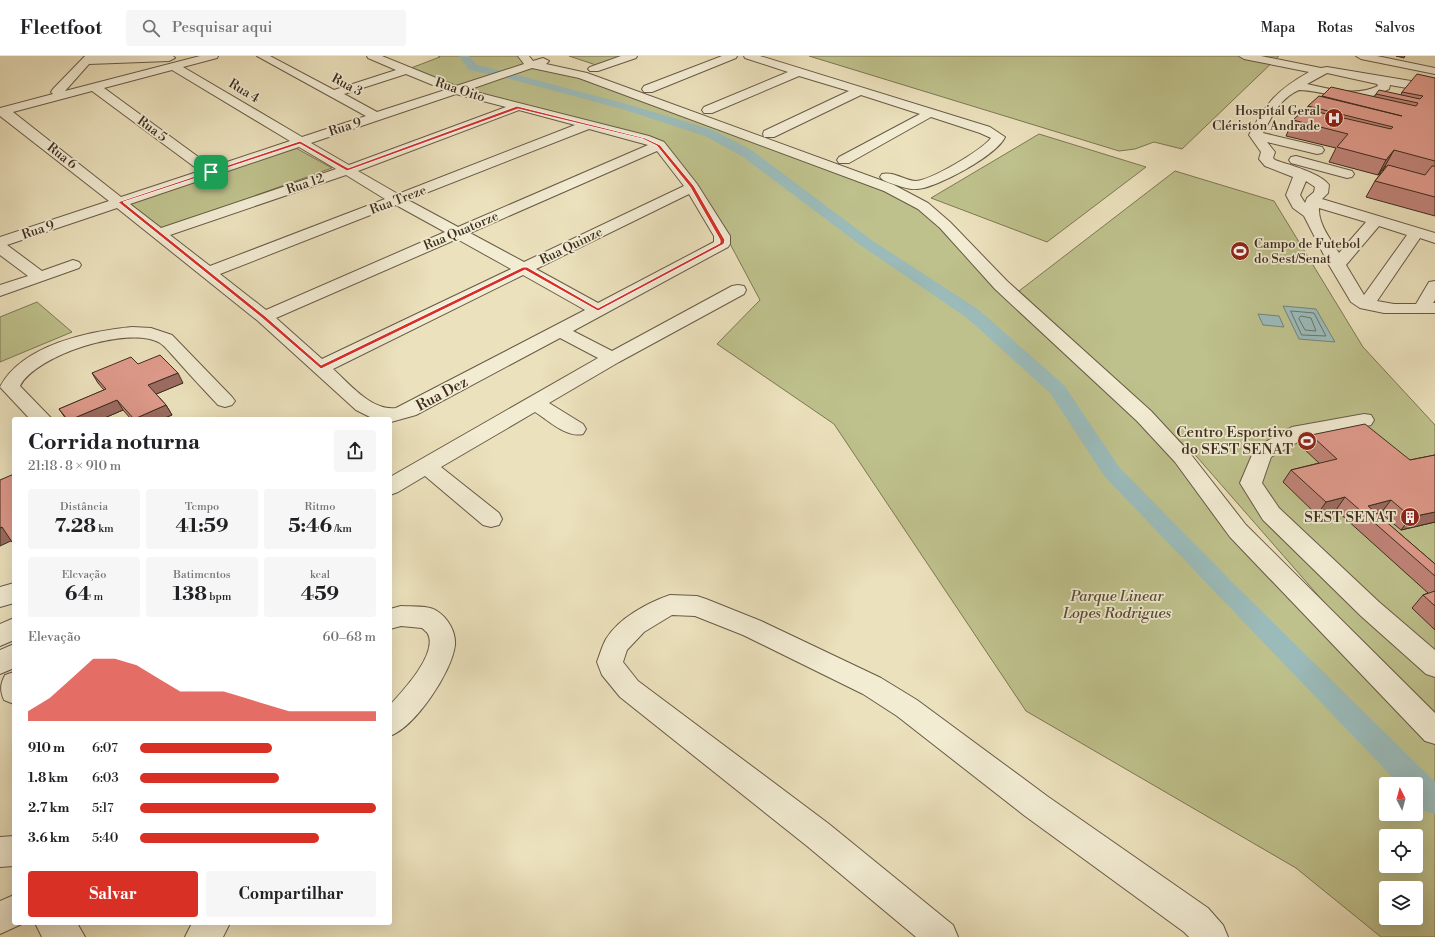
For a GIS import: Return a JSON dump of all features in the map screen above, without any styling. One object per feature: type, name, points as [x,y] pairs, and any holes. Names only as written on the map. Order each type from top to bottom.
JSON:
[{"type":"street","points":[[60,93],[94,87],[213,56]]},
{"type":"street","name":"Rua 3","points":[[262,56],[377,117]]},
{"type":"street","name":"Rua Oito","points":[[372,56],[455,90],[517,108],[644,139],[659,145]]},
{"type":"street","points":[[594,69],[630,56]]},
{"type":"street","points":[[648,89],[732,56]]},
{"type":"street","points":[[562,57],[895,180],[916,185],[924,184],[952,171],[996,142],[998,139],[995,134],[991,132],[749,56]]},
{"type":"street","points":[[1244,56],[1320,71],[1333,71],[1382,81],[1398,82],[1435,89]]},
{"type":"street","points":[[1361,56],[1435,71]]},
{"type":"street","points":[[60,93],[89,59],[188,57]]},
{"type":"street","points":[[1,110],[188,57]]},
{"type":"street","name":"Rua 9","points":[[0,242],[377,117],[455,90],[527,61],[562,57]]},
{"type":"street","points":[[527,61],[583,75],[889,188],[923,206],[945,225],[1000,285],[1144,416],[1182,457],[1238,531],[1435,732]]},
{"type":"street","name":"Rua 4","points":[[173,66],[398,200],[525,268],[598,310]]},
{"type":"street","points":[[333,94],[406,70]]},
{"type":"street","points":[[1255,135],[1269,109],[1286,92],[1297,86],[1309,76],[1320,71]]},
{"type":"street","points":[[708,110],[798,72]]},
{"type":"street","points":[[1297,86],[1346,95],[1367,96],[1385,87],[1382,81]]},
{"type":"street","name":"Rua 5","points":[[94,87],[211,172]]},
{"type":"street","points":[[770,134],[859,91]]},
{"type":"street","name":"Rua 12","points":[[159,234],[347,170],[517,108]]},
{"type":"street","name":"Rua 6","points":[[1,110],[120,202]]},
{"type":"street","points":[[844,160],[930,113]]},
{"type":"street","name":"Rua Treze","points":[[208,273],[587,125]]},
{"type":"street","points":[[1255,135],[1317,150]]},
{"type":"street","points":[[1255,135],[1268,152],[1266,159],[1270,163],[1347,174]]},
{"type":"street","points":[[659,145],[692,187]]},
{"type":"street","name":"Rua Quatorze","points":[[264,317],[456,232],[659,145]]},
{"type":"street","points":[[1291,165],[1301,175],[1322,185],[1322,193],[1311,207]]},
{"type":"street","points":[[1301,175],[1293,195],[1298,205],[1376,220],[1435,238]]},
{"type":"street","name":"Rua Dez","points":[[120,202],[264,317],[363,406],[378,415],[388,417],[410,411],[722,244],[722,236],[692,187]]},
{"type":"street","name":"Rua Quinze","points":[[321,367],[692,187]]},
{"type":"street","points":[[1311,207],[1337,265],[1357,298],[1366,304],[1379,308],[1428,308],[1435,286]]},
{"type":"street","points":[[1397,227],[1406,214]]},
{"type":"street","points":[[1337,265],[1376,220]]},
{"type":"street","points":[[1366,304],[1416,233]]},
{"type":"street","points":[[0,247],[40,277]]},
{"type":"street","points":[[0,291],[73,265]]},
{"type":"street","points":[[392,486],[612,358],[738,290]]},
{"type":"street","points":[[560,331],[612,358]]},
{"type":"street","points":[[40,417],[5,389],[28,367],[55,352],[106,335],[144,332],[167,339],[225,401]]},
{"type":"street","points":[[535,403],[576,429]]},
{"type":"street","points":[[1364,420],[1299,432],[1262,453],[1251,483],[1271,514],[1370,609],[1435,666]]},
{"type":"street","points":[[427,466],[491,519]]},
{"type":"street","points":[[0,597],[12,594]]},
{"type":"street","points":[[941,937],[818,835],[629,689],[611,667],[610,662],[616,645],[636,626],[661,609],[670,605],[697,606],[752,628],[872,686],[907,708],[1036,806],[1196,920],[1211,937]]},
{"type":"street","points":[[392,618],[400,616],[428,618],[440,630],[442,647],[434,668],[422,689],[392,722]]},
{"type":"street","points":[[0,636],[12,629]]},
{"type":"street","points":[[0,663],[12,656]]},
{"type":"street","points":[[0,852],[12,851]]},
{"type":"street","points":[[0,918],[12,912]]},
{"type":"street","points":[[53,925],[68,937]]},
{"type":"street","points":[[202,937],[212,925]]},
{"type":"green space","name":"Parque Linear Lopes Rodrigues","points":[[438,56],[524,56],[528,62],[558,68],[889,189],[923,207],[1146,420],[1240,542],[1287,597],[1435,734],[1435,937],[1381,937],[1296,868],[1026,711],[834,424],[717,344],[760,300],[728,240],[660,146],[516,108],[403,71],[440,57]]},
{"type":"green space","points":[[569,56],[618,56],[620,57],[596,65]]},
{"type":"green space","points":[[809,56],[1279,56],[1182,149],[1154,142],[1135,149],[1119,151]]},
{"type":"green space","points":[[1039,134],[1146,167],[1047,242],[931,198]]},
{"type":"green space","points":[[294,147],[332,168],[163,229],[129,204]]},
{"type":"green space","name":"Centro Esportivo do SEST SENAT","points":[[1175,171],[1274,201],[1363,347],[1435,425],[1435,714],[1330,609],[1197,457],[1019,291]]},
{"type":"green space","points":[[37,302],[72,332],[0,362],[0,317]]},
{"type":"water","points":[[1283,306],[1316,309],[1335,342],[1299,339]]},
{"type":"water","points":[[1258,314],[1279,316],[1284,327],[1263,325]]},
{"type":"building","points":[[1417,74],[1435,78],[1435,161],[1394,150],[1386,160],[1337,147],[1348,134],[1293,120],[1305,109],[1391,129],[1393,127],[1308,106],[1319,96],[1402,116],[1322,96],[1331,87],[1416,106],[1418,103],[1376,94],[1379,90],[1420,99],[1423,96],[1402,92]]},
{"type":"building","points":[[1388,165],[1425,175],[1432,166],[1435,166],[1435,197],[1375,181]]},
{"type":"building","points":[[160,355],[178,373],[148,385],[166,405],[139,417],[132,417],[117,400],[77,417],[65,417],[59,409],[106,389],[92,373],[131,357],[138,364]]},
{"type":"building","name":"SEST SENAT","points":[[1365,424],[1410,460],[1435,455],[1435,512],[1411,517],[1391,500],[1368,506],[1435,564],[1435,576],[1345,497],[1326,502],[1291,470],[1337,459],[1311,435]]},
{"type":"building","points":[[12,475],[12,542],[2,527],[0,528],[0,480]]},
{"type":"building","points":[[1435,591],[1435,606],[1423,595]]},
{"type":"waterway","points":[[464,56],[473,68],[498,73]]},
{"type":"waterway","points":[[510,76],[626,107],[709,133],[748,154],[868,244],[973,314],[1057,389],[1112,472],[1223,587],[1435,801]]},
{"type":"place","name":"Hospital Geral Clériston Andrade","points":[[1334,118]]},
{"type":"place","name":"Campo de Futebol do Sest/Senat","points":[[1240,251]]},
{"type":"place","name":"Centro Esportivo do SEST SENAT","points":[[1307,441]]},
{"type":"place","name":"SEST SENAT","points":[[1410,517]]},
{"type":"route","points":[[517,108],[644,139],[659,145],[692,187],[723,240],[722,244],[598,310],[525,268],[321,367],[264,317],[120,202],[211,172],[300,142],[347,170],[517,108]]}]
